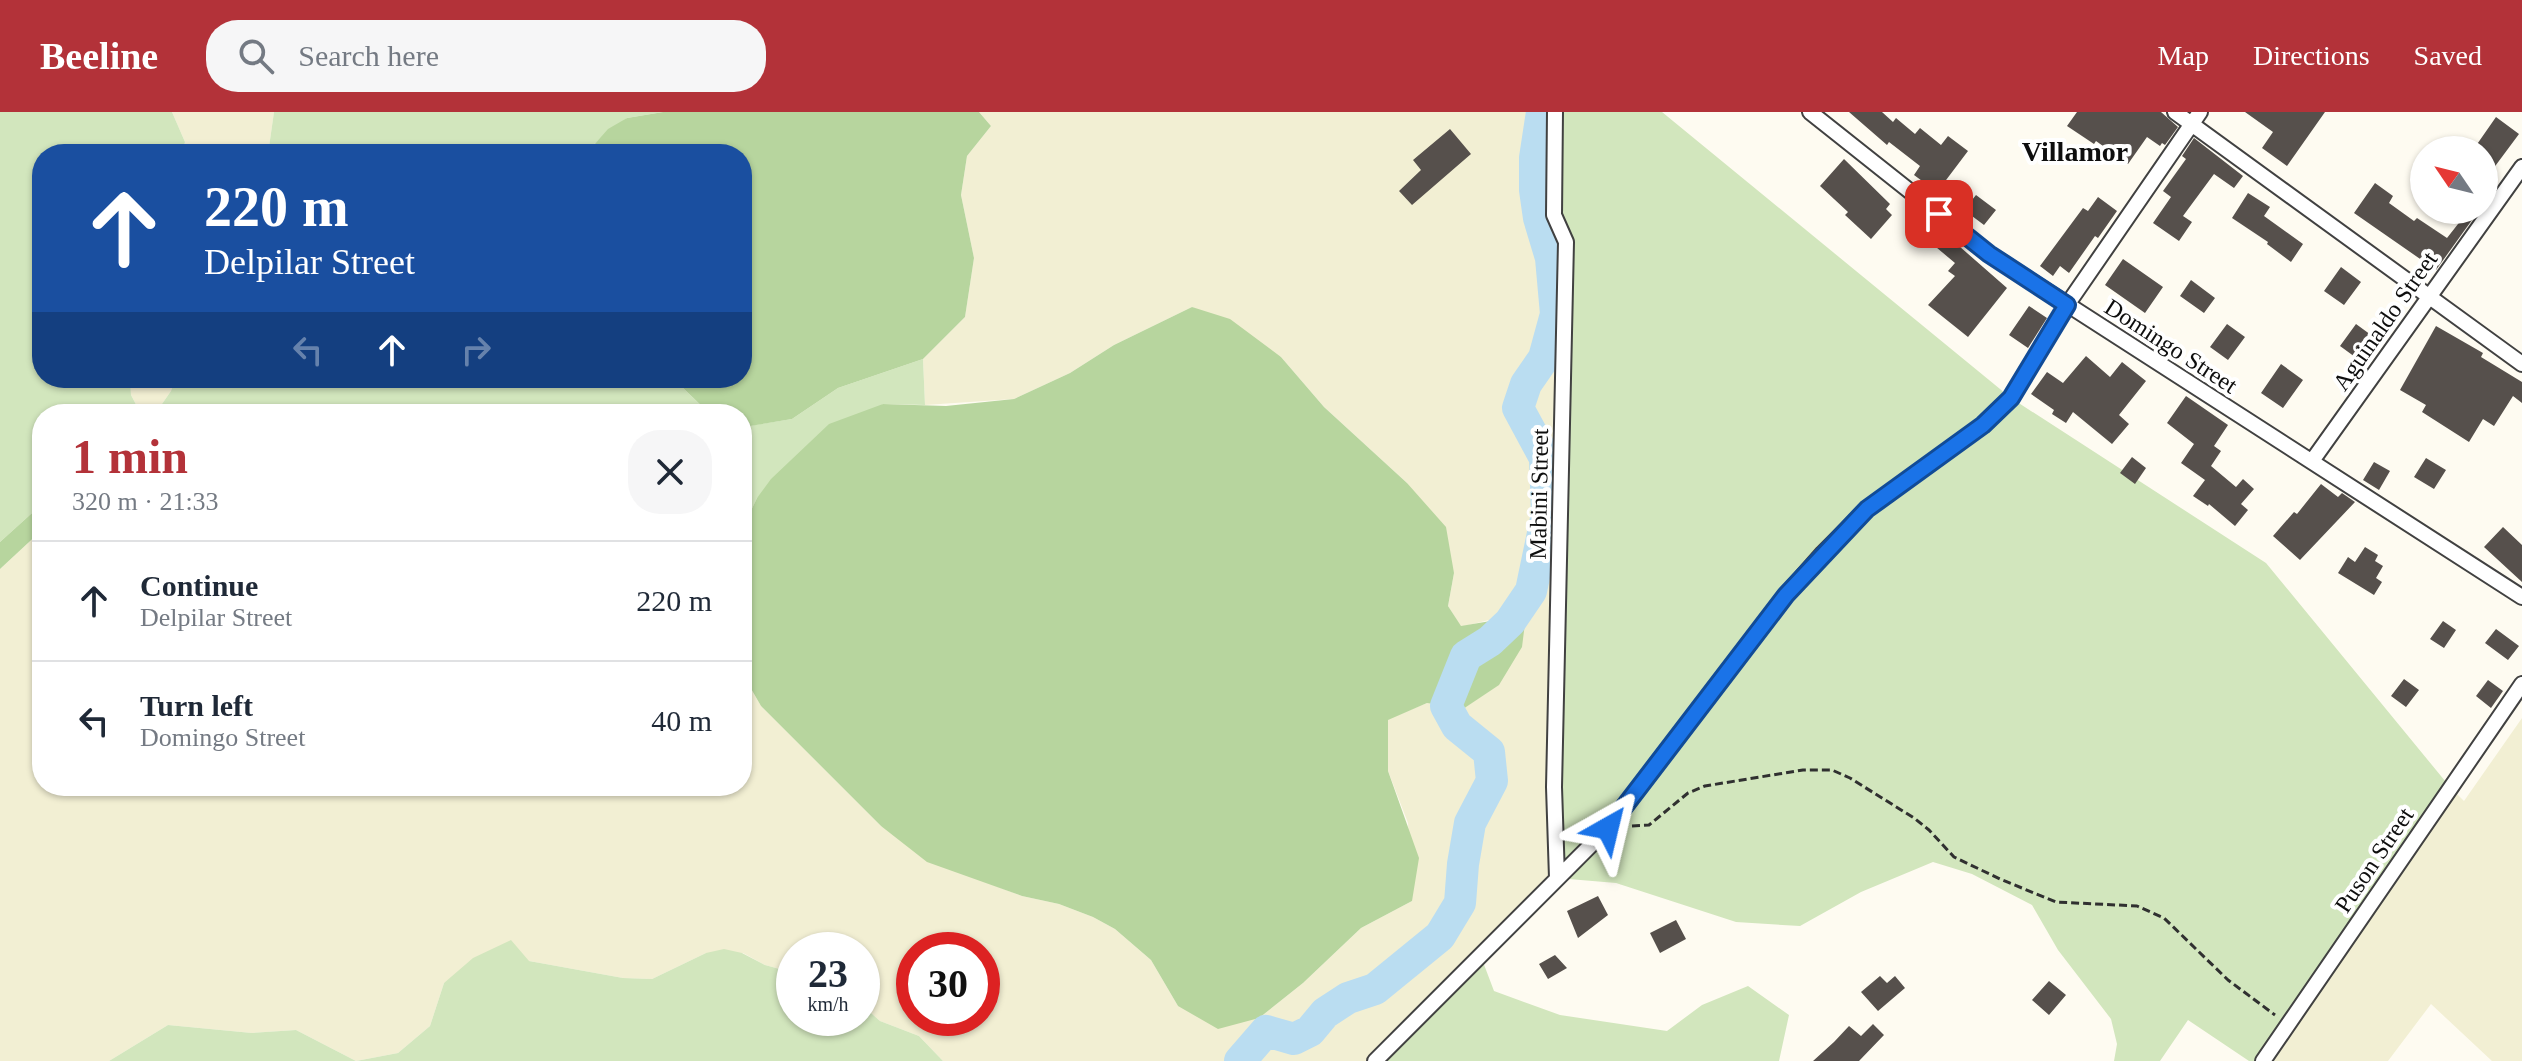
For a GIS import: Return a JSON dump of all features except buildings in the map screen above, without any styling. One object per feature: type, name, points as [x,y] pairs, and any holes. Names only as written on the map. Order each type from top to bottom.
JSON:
[{"type":"street","name":"Mabini Street","points":[[1555,112],[1554,215],[1566,242],[1554,787],[1557,878]]},
{"type":"street","points":[[2175,112],[2196,118],[2429,297],[2522,364]]},
{"type":"street","name":"Domingo Street","points":[[1813,113],[1989,254],[2522,597]]},
{"type":"street","points":[[1375,1061],[1608,828],[1786,595],[1823,553],[1867,509],[1983,425],[2011,398],[2067,305],[2196,118]]},
{"type":"street","name":"Aguinaldo Street","points":[[2312,461],[2522,167]]},
{"type":"street","name":"Puson Street","points":[[2263,1061],[2522,684]]},
{"type":"path","points":[[1608,828],[1649,825],[1688,793],[1705,786],[1803,770],[1832,770],[1914,818],[1954,857],[1988,874],[2056,902],[2137,906],[2164,918],[2228,980],[2253,996],[2287,1026]]},
{"type":"shaded area","points":[[172,112],[274,112],[269,144],[185,142]]},
{"type":"shaded area","points":[[979,112],[1558,112],[1566,242],[1557,878],[1375,1061],[943,1061],[919,1036],[1000,1036],[1000,932],[896,932],[896,1027],[880,1021],[880,932],[776,932],[776,968],[743,953],[706,953],[652,979],[623,978],[529,961],[444,983],[430,1026],[398,1053],[356,1061],[296,1030],[252,1033],[168,1025],[109,1061],[0,1061],[0,569],[32,539],[32,796],[752,796],[752,690],[761,706],[881,826],[980,880],[1022,896],[1059,904],[1115,929],[1151,960],[1178,1006],[1259,1018],[1303,983],[1361,928],[1412,901],[1408,823],[1388,771],[1388,719],[1427,703],[1463,709],[1489,620],[1461,627],[1448,606],[1454,573],[1407,483],[1324,407],[1281,357],[1192,307],[1114,345],[1070,373],[1014,399],[925,405],[923,359],[965,317],[974,258],[961,195],[967,156],[991,126]]},
{"type":"shaded area","points":[[131,388],[172,388],[162,404],[136,404]]},
{"type":"shaded area","points":[[2522,718],[2522,1061],[2492,1061],[2431,1004],[2388,1061],[2265,1061],[2450,787],[2464,801]]},
{"type":"green space","points":[[0,112],[172,112],[184,144],[32,144],[32,388],[131,388],[136,404],[32,404],[32,513],[0,542]]},
{"type":"green space","points":[[274,112],[663,112],[627,118],[594,144],[269,144]]},
{"type":"green space","points":[[663,112],[979,112],[991,126],[967,156],[961,195],[974,258],[965,317],[923,359],[838,388],[792,419],[752,426],[752,404],[700,404],[683,388],[752,388],[752,144],[595,144],[608,129],[627,118]]},
{"type":"green space","points":[[1555,112],[1662,112],[2011,398],[2266,563],[2450,787],[2263,1061],[2249,1061],[2188,1020],[2160,1061],[2114,1061],[2117,1044],[2111,1019],[2058,950],[2032,905],[1972,874],[1933,862],[1861,892],[1800,926],[1736,922],[1616,883],[1557,878],[1566,242],[1554,216]]},
{"type":"green space","points":[[1192,307],[1230,319],[1281,357],[1324,407],[1407,483],[1446,527],[1454,573],[1448,606],[1461,626],[1526,615],[1522,647],[1499,685],[1463,709],[1427,703],[1388,720],[1388,771],[1419,858],[1412,901],[1361,928],[1303,983],[1259,1018],[1218,1029],[1178,1006],[1151,960],[1115,929],[1059,904],[1022,896],[927,862],[881,826],[761,706],[752,690],[752,508],[771,479],[829,424],[883,404],[946,406],[1014,399],[1070,373],[1114,345]]},
{"type":"green space","points":[[923,359],[925,405],[883,404],[757,498],[752,509],[752,425],[792,419],[838,388]]},
{"type":"green space","points":[[172,388],[683,388],[700,404],[162,404]]},
{"type":"green space","points":[[32,513],[32,539],[0,569],[0,542]]},
{"type":"green space","points":[[511,940],[529,961],[623,978],[652,979],[706,953],[724,949],[742,953],[776,968],[776,1036],[880,1036],[880,1021],[896,1027],[896,1036],[919,1036],[943,1061],[356,1061],[398,1053],[430,1026],[444,983],[473,958]]},
{"type":"green space","points":[[1480,954],[1494,991],[1560,1015],[1667,1031],[1702,1005],[1748,986],[1789,1015],[1779,1061],[1375,1061]]},
{"type":"green space","points":[[168,1025],[252,1033],[296,1030],[356,1061],[109,1061]]},
{"type":"waterway","points":[[1240,1061],[1266,1031],[1294,1039],[1310,1031],[1325,1013],[1348,998],[1375,989],[1440,936],[1460,903],[1470,823],[1492,781],[1489,752],[1457,726],[1446,706],[1466,656],[1490,641],[1510,622],[1531,591],[1547,514],[1545,458],[1518,408],[1526,384],[1544,358],[1556,314],[1551,258],[1539,218],[1535,190],[1535,158],[1542,112]]},
{"type":"district","name":"Villamor","points":[[2075,151]]},
{"type":"route","points":[[1608,828],[1786,595],[1867,509],[1983,425],[2011,398],[2067,305],[1989,254],[1939,214]]}]
